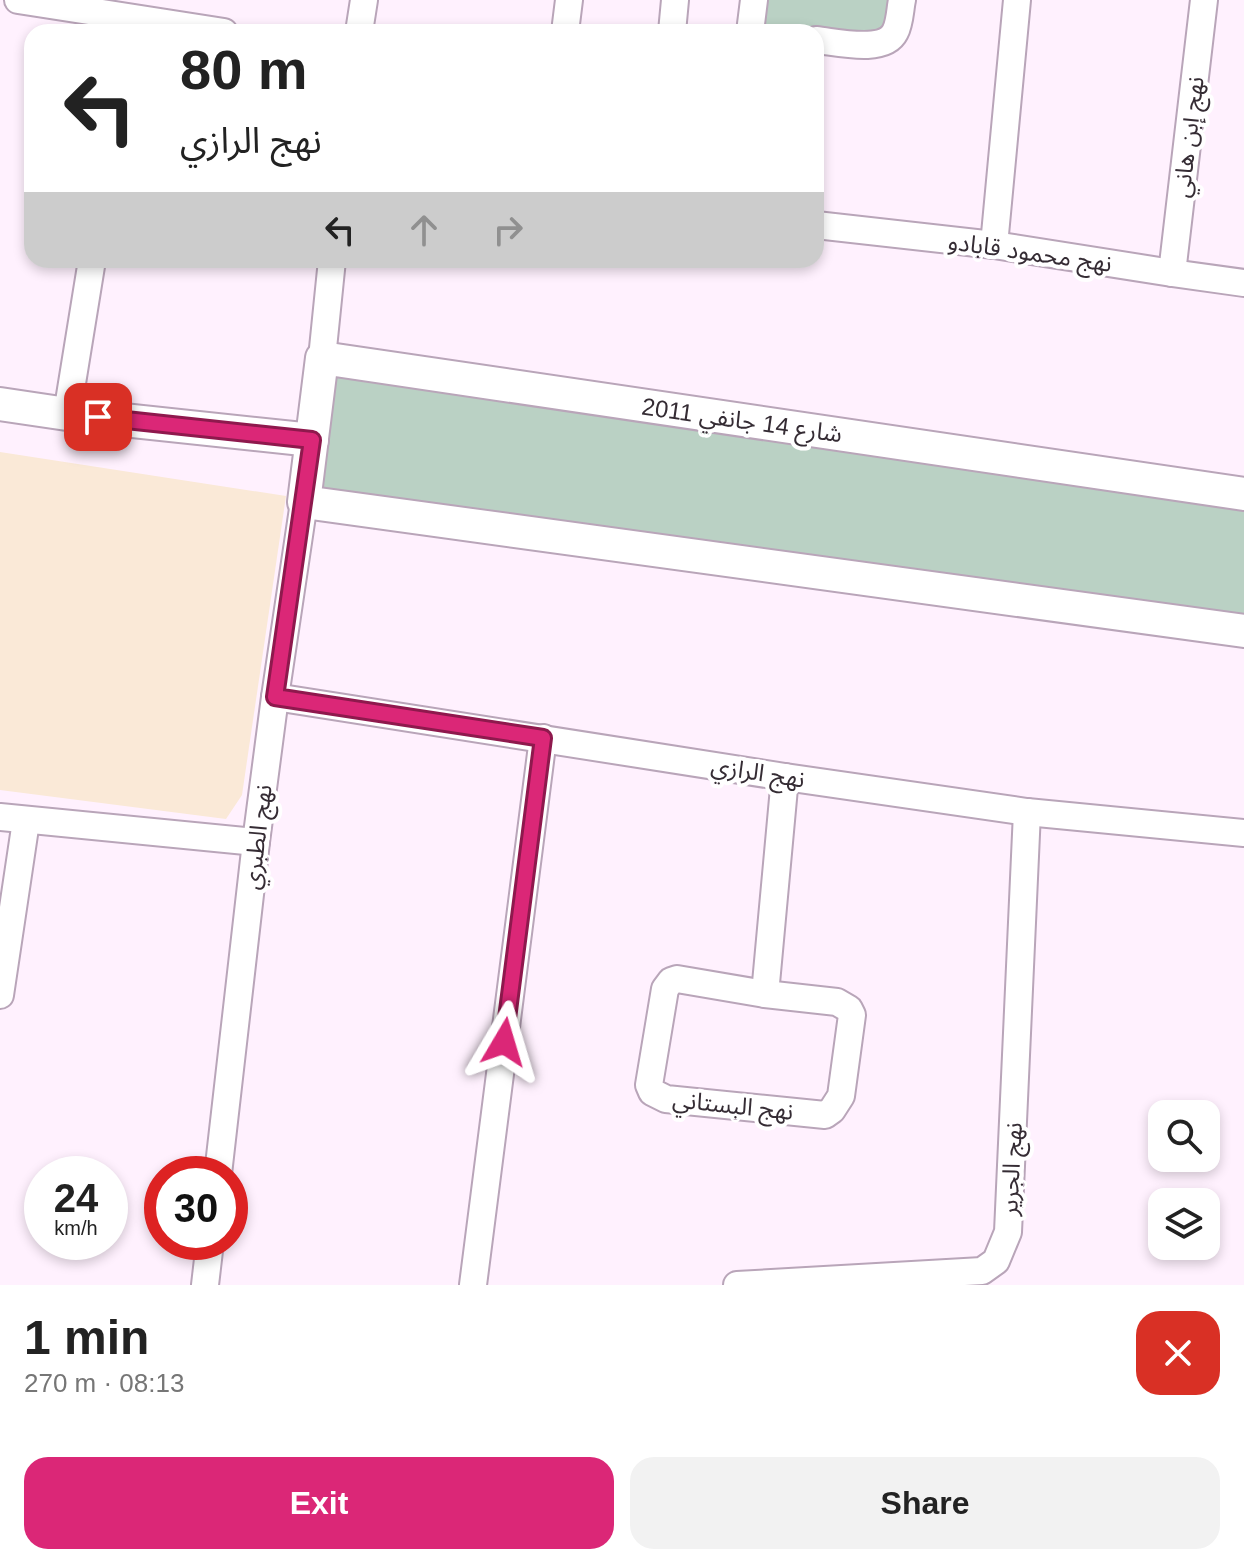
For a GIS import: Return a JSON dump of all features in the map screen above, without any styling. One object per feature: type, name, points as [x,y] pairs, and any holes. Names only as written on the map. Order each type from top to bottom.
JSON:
[{"type":"street","points":[[18,0],[174,24]]},
{"type":"street","points":[[360,24],[364,0]]},
{"type":"street","points":[[566,24],[569,0]]},
{"type":"street","points":[[673,24],[675,0]]},
{"type":"street","points":[[751,24],[754,0]]},
{"type":"street","points":[[824,41],[876,46],[886,41],[895,32],[902,0]]},
{"type":"street","points":[[994,245],[1017,0]]},
{"type":"street","name":"نهج إبن هاني","points":[[1172,273],[1204,0]]},
{"type":"street","name":"نهج محمود قابادو","points":[[824,226],[994,245],[1244,283]]},
{"type":"street","points":[[67,414],[91,268]]},
{"type":"street","points":[[331,268],[304,502],[1244,631]]},
{"type":"street","name":"شارع 14 جانفي 2011","points":[[322,358],[1244,494]]},
{"type":"street","points":[[0,404],[312,440]]},
{"type":"street","name":"نهج الطبري","points":[[220,1156],[256,842],[304,502]]},
{"type":"street","name":"نهج الرازي","points":[[275,697],[1027,812],[1244,833]]},
{"type":"street","points":[[473,1285],[543,738]]},
{"type":"street","points":[[765,994],[785,777]]},
{"type":"street","name":"نهج الجرير","points":[[737,1285],[982,1271],[996,1261],[1008,1232],[1027,812]]},
{"type":"street","points":[[0,995],[13,819],[256,842]]},
{"type":"street","name":"نهج البستاني","points":[[677,979],[765,994],[837,1002],[849,1009],[852,1015],[841,1096],[832,1110],[825,1115],[666,1099],[652,1092],[649,1085],[665,989],[671,981],[677,979]]},
{"type":"street","points":[[205,1285],[208,1260]]},
{"type":"shaded area","points":[[0,452],[286,496],[242,795],[226,819],[0,790]]},
{"type":"green space","points":[[754,0],[910,0],[905,42],[824,32],[824,24],[752,24]]},
{"type":"green space","points":[[320,362],[1244,495],[1244,632],[311,491]]},
{"type":"route","points":[[98,417],[312,440],[275,697],[543,738],[504,1042]]}]
